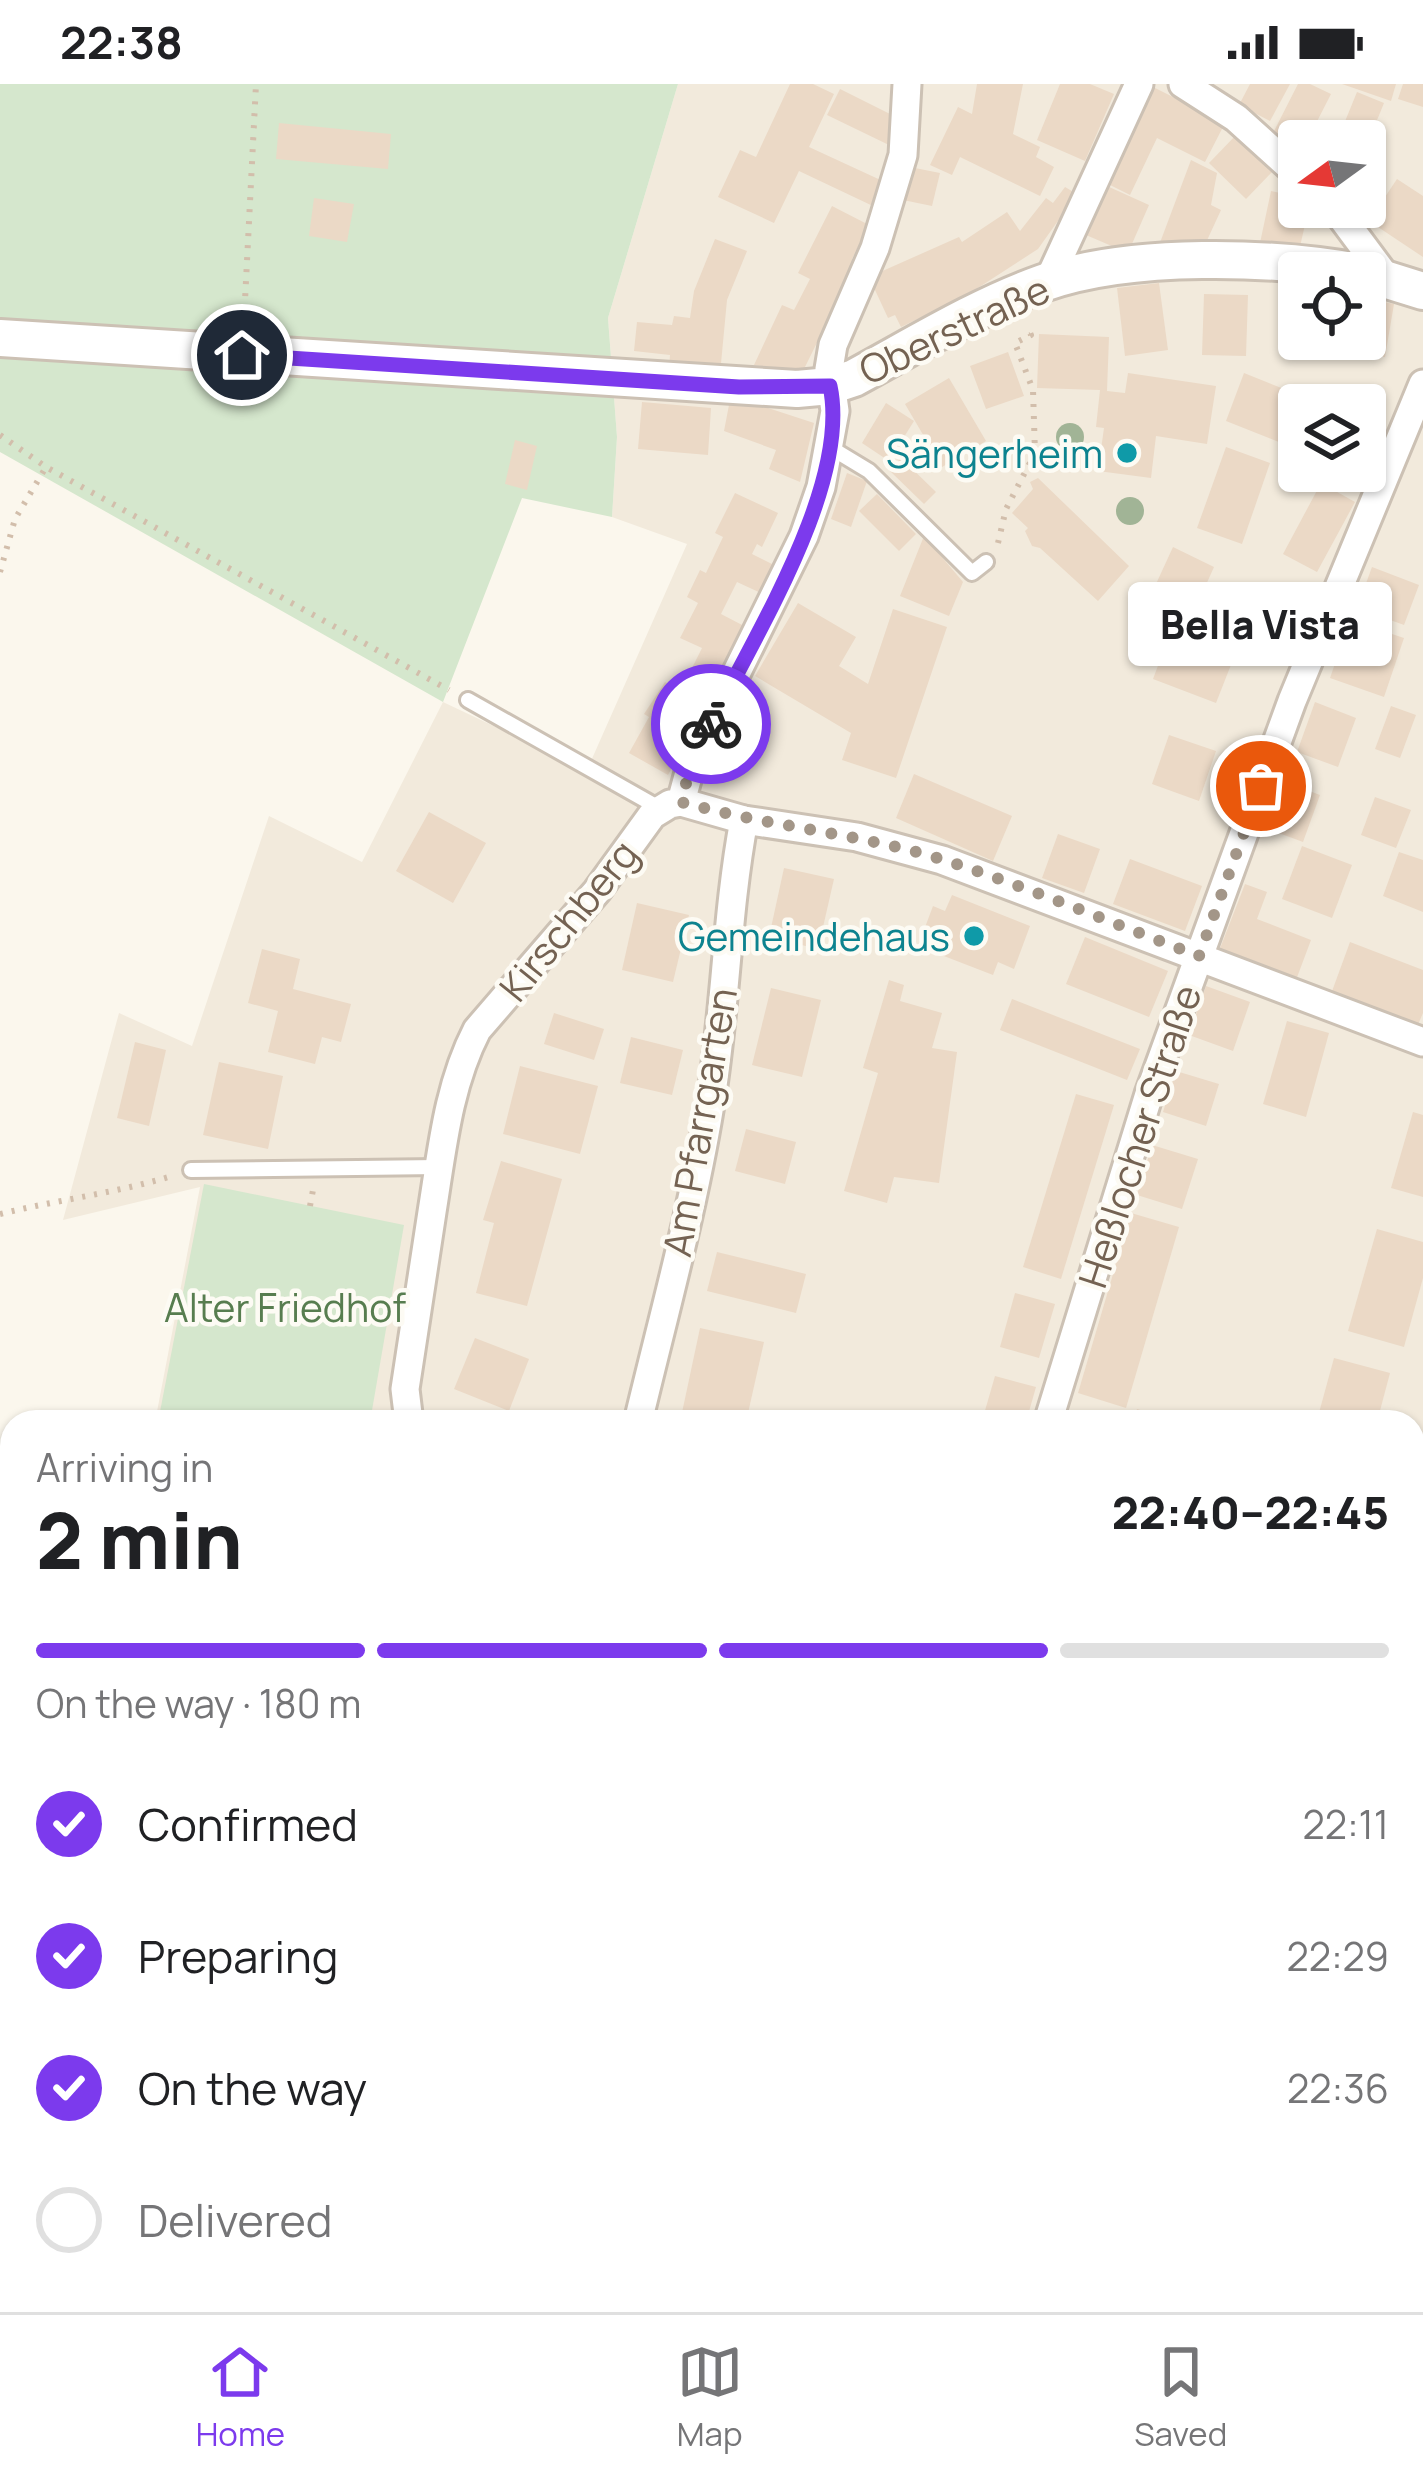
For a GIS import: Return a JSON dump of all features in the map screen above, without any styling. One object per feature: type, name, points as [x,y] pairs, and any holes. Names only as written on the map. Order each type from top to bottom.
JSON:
[{"type":"street","name":"Kirschberg","points":[[408,1410],[405,1389],[453,1090],[477,1030],[597,892],[642,827],[671,805],[804,536],[831,448],[833,345],[875,248],[903,155],[907,84]]},
{"type":"street","points":[[1049,280],[1139,84]]},
{"type":"street","points":[[1183,84],[1236,118],[1278,156]]},
{"type":"street","name":"Oberstraße","points":[[830,386],[1049,280],[1092,270],[1197,262],[1278,264]]},
{"type":"street","name":"Oberstraße","points":[[1386,279],[1423,291]]},
{"type":"street","points":[[0,338],[739,387],[830,386]]},
{"type":"street","name":"Heßlocher Straße","points":[[1052,1410],[1149,1094],[1292,700],[1423,384]]},
{"type":"street","points":[[671,805],[857,837],[942,860],[1423,1042]]},
{"type":"street","name":"Am Pfarrgarten","points":[[641,1410],[702,1154],[744,820]]},
{"type":"lane","points":[[831,448],[869,472],[972,573],[986,562]]},
{"type":"lane","points":[[468,700],[671,805]]},
{"type":"lane","points":[[191,1170],[439,1167]]},
{"type":"path","points":[[242,355],[256,84]]},
{"type":"path","points":[[986,562],[996,549],[1006,509],[1035,453],[1033,390],[1015,344]]},
{"type":"path","points":[[0,435],[46,467],[468,700]]},
{"type":"path","points":[[0,572],[15,519],[46,467]]},
{"type":"path","points":[[0,1214],[136,1187],[191,1170]]},
{"type":"shaded area","points":[[678,84],[1423,84],[1423,1410],[157,1410],[200,1187],[63,1220],[119,1013],[192,1046],[269,816],[362,862],[443,702],[587,770],[687,544],[612,517],[617,437],[608,318]]},
{"type":"green space","points":[[0,84],[678,84],[608,318],[617,437],[612,517],[522,498],[443,702],[0,452]]},
{"type":"green space","name":"Alter Friedhof","points":[[204,1184],[404,1225],[372,1410],[160,1410]]},
{"type":"building","points":[[790,84],[813,84],[834,94],[809,147],[887,183],[875,207],[799,171],[774,223],[718,197],[740,150],[756,157]]},
{"type":"building","points":[[977,84],[1023,84],[1013,134],[1040,147],[1036,157],[1054,167],[1040,196],[960,157],[952,175],[930,165],[958,107],[972,114]]},
{"type":"building","points":[[1060,84],[1090,84],[1114,94],[1085,161],[1037,140]]},
{"type":"building","points":[[1250,84],[1290,84],[1270,121],[1239,105]]},
{"type":"building","points":[[1298,84],[1331,94],[1318,120],[1280,120]]},
{"type":"building","points":[[1342,84],[1396,84],[1391,101]]},
{"type":"building","points":[[1403,84],[1423,84],[1423,107],[1398,99]]},
{"type":"building","points":[[1153,87],[1225,123],[1205,162],[1157,138],[1130,195],[1106,183]]},
{"type":"building","points":[[840,89],[894,116],[891,146],[827,115]]},
{"type":"building","points":[[1357,92],[1384,103],[1377,120],[1346,120]]},
{"type":"building","points":[[279,123],[391,134],[388,169],[276,159]]},
{"type":"building","points":[[1237,134],[1274,170],[1246,199],[1209,163]]},
{"type":"building","points":[[1191,160],[1217,173],[1211,205],[1221,210],[1203,249],[1158,248]]},
{"type":"building","points":[[910,167],[940,173],[932,206],[903,200]]},
{"type":"building","points":[[1397,179],[1423,196],[1423,257],[1380,228],[1386,228],[1386,196]]},
{"type":"building","points":[[1107,186],[1149,205],[1128,253],[1086,235]]},
{"type":"building","points":[[1065,187],[1077,194],[1038,249],[967,295],[901,327],[895,315],[888,318],[869,277],[959,237],[962,242],[1007,212],[1020,231],[1046,198],[1053,203]]},
{"type":"building","points":[[1271,191],[1278,192],[1278,228],[1304,228],[1299,251],[1260,243]]},
{"type":"building","points":[[314,198],[354,204],[347,242],[309,236]]},
{"type":"building","points":[[832,206],[869,225],[852,259],[857,262],[803,371],[754,365],[782,305],[794,310],[810,279],[798,273]]},
{"type":"building","points":[[715,239],[747,251],[727,300],[720,374],[669,369],[670,355],[634,351],[637,322],[672,325],[674,316],[690,318],[694,291]]},
{"type":"building","points":[[1159,283],[1168,350],[1125,356],[1117,288]]},
{"type":"building","points":[[1204,294],[1248,295],[1246,356],[1202,355]]},
{"type":"building","points":[[1386,302],[1394,304],[1386,351]]},
{"type":"building","points":[[1039,334],[1109,337],[1107,391],[1125,393],[1128,373],[1216,386],[1207,444],[1156,436],[1151,478],[1098,471],[1104,428],[1096,427],[1100,390],[1037,388]]},
{"type":"building","points":[[1008,352],[1024,396],[986,409],[970,366]]},
{"type":"building","points":[[1244,373],[1278,387],[1278,442],[1226,421]]},
{"type":"building","points":[[949,378],[986,441],[942,467],[905,404]]},
{"type":"building","points":[[642,402],[711,408],[708,455],[638,449]]},
{"type":"building","points":[[886,403],[914,421],[889,461],[862,443]]},
{"type":"building","points":[[729,405],[765,407],[814,423],[800,482],[769,469],[776,450],[724,431]]},
{"type":"building","points":[[515,440],[537,446],[527,490],[505,484]]},
{"type":"building","points":[[1226,447],[1270,463],[1242,544],[1197,528]]},
{"type":"building","points":[[901,458],[936,492],[924,504],[889,470]]},
{"type":"building","points":[[847,473],[867,481],[851,527],[831,519]]},
{"type":"building","points":[[1038,478],[1129,566],[1098,601],[1032,546],[1028,528],[1012,513],[1033,489],[1030,482]]},
{"type":"building","points":[[1316,492],[1337,492],[1355,502],[1317,572],[1283,554]]},
{"type":"building","points":[[735,493],[778,513],[762,547],[757,544],[752,554],[778,567],[765,595],[737,582],[721,614],[746,627],[668,775],[629,753],[649,717],[644,714],[665,682],[681,690],[702,648],[680,638],[698,603],[687,597],[700,570],[706,573],[723,537],[715,533]]},
{"type":"building","points":[[877,494],[916,534],[899,551],[859,511]]},
{"type":"building","points":[[924,536],[963,582],[949,616],[900,596]]},
{"type":"building","points":[[1173,547],[1214,567],[1192,616],[1150,597]]},
{"type":"building","points":[[1372,567],[1419,585],[1404,625],[1357,608]]},
{"type":"building","points":[[1232,588],[1257,597],[1244,632],[1219,623]]},
{"type":"building","points":[[1274,590],[1312,604],[1294,650],[1256,635]]},
{"type":"building","points":[[798,603],[856,637],[839,666],[868,684],[893,609],[947,627],[896,778],[842,760],[851,733],[755,676]]},
{"type":"building","points":[[1350,620],[1404,638],[1384,697],[1330,678]]},
{"type":"building","points":[[1172,628],[1236,652],[1216,703],[1153,679]]},
{"type":"building","points":[[1315,702],[1356,718],[1338,767],[1297,752]]},
{"type":"building","points":[[1391,706],[1416,715],[1400,758],[1375,749]]},
{"type":"building","points":[[1169,735],[1216,751],[1199,801],[1152,784]]},
{"type":"building","points":[[914,774],[1012,816],[993,861],[896,818]]},
{"type":"building","points":[[1286,782],[1320,795],[1303,842],[1268,829]]},
{"type":"building","points":[[1375,797],[1411,810],[1396,848],[1361,835]]},
{"type":"building","points":[[429,812],[486,843],[453,903],[396,871]]},
{"type":"building","points":[[1058,834],[1100,849],[1084,893],[1042,878]]},
{"type":"building","points":[[1302,846],[1352,865],[1332,918],[1282,899]]},
{"type":"building","points":[[1399,852],[1423,860],[1423,912],[1383,896]]},
{"type":"building","points":[[1130,859],[1202,886],[1185,931],[1113,904]]},
{"type":"building","points":[[784,868],[834,879],[818,949],[769,937]]},
{"type":"building","points":[[1245,884],[1267,892],[1257,919],[1311,940],[1296,980],[1219,951]]},
{"type":"building","name":"Gemeindehaus","points":[[952,895],[1030,926],[1014,969],[998,962],[993,975],[918,946],[933,906],[945,911]]},
{"type":"building","points":[[637,903],[689,915],[673,982],[622,970]]},
{"type":"building","points":[[1085,937],[1168,971],[1149,1017],[1066,984]]},
{"type":"building","points":[[1350,942],[1423,970],[1423,1013],[1417,1027],[1331,994]]},
{"type":"building","points":[[262,949],[300,959],[293,989],[351,1004],[341,1042],[322,1037],[315,1064],[268,1052],[278,1011],[248,1003]]},
{"type":"building","points":[[889,980],[904,985],[900,1001],[942,1013],[932,1048],[957,1052],[939,1183],[894,1177],[887,1203],[844,1191],[878,1073],[863,1068]]},
{"type":"building","points":[[1206,986],[1250,1002],[1233,1051],[1189,1035]]},
{"type":"building","points":[[771,988],[821,1000],[802,1077],[752,1065]]},
{"type":"building","points":[[1012,999],[1140,1049],[1127,1080],[1000,1030]]},
{"type":"building","points":[[554,1013],[604,1029],[594,1060],[544,1044]]},
{"type":"building","points":[[1287,1021],[1329,1033],[1306,1117],[1263,1104]]},
{"type":"building","points":[[631,1037],[683,1050],[672,1095],[620,1083]]},
{"type":"building","points":[[135,1042],[166,1050],[149,1126],[117,1118]]},
{"type":"building","points":[[219,1062],[283,1076],[268,1149],[203,1135]]},
{"type":"building","points":[[520,1066],[598,1086],[580,1154],[503,1134]]},
{"type":"building","points":[[1176,1071],[1219,1084],[1206,1126],[1163,1112]]},
{"type":"building","points":[[1076,1094],[1114,1105],[1061,1279],[1023,1267]]},
{"type":"building","points":[[1413,1112],[1423,1115],[1423,1197],[1391,1188]]},
{"type":"building","points":[[746,1129],[796,1142],[785,1184],[735,1171]]},
{"type":"building","points":[[1152,1145],[1198,1159],[1182,1209],[1137,1195]]},
{"type":"building","points":[[501,1161],[562,1179],[527,1306],[476,1293],[494,1223],[483,1220]]},
{"type":"building","points":[[1131,1213],[1179,1227],[1126,1408],[1078,1393]]},
{"type":"building","points":[[1377,1229],[1423,1242],[1423,1278],[1404,1347],[1348,1331]]},
{"type":"building","points":[[717,1252],[806,1274],[796,1313],[707,1291]]},
{"type":"building","points":[[1015,1293],[1055,1304],[1039,1358],[1000,1347]]},
{"type":"building","points":[[700,1328],[764,1342],[749,1410],[683,1410]]},
{"type":"building","points":[[475,1338],[529,1359],[509,1410],[454,1389]]},
{"type":"building","points":[[1334,1358],[1390,1373],[1380,1410],[1320,1410]]},
{"type":"building","points":[[995,1376],[1036,1387],[1029,1410],[985,1410]]},
{"type":"way so far","points":[[711,724],[691,765],[681,802],[744,820],[857,837],[942,860],[1199,956],[1261,786]]},
{"type":"place","name":"Sängerheim","points":[[1127,453]]},
{"type":"place","name":"Bella Vista","points":[[1261,786]]},
{"type":"place","name":"Gemeindehaus","points":[[974,936]]},
{"type":"route","points":[[242,355],[739,387],[830,386],[835,411],[831,448],[804,536],[711,724]]}]
